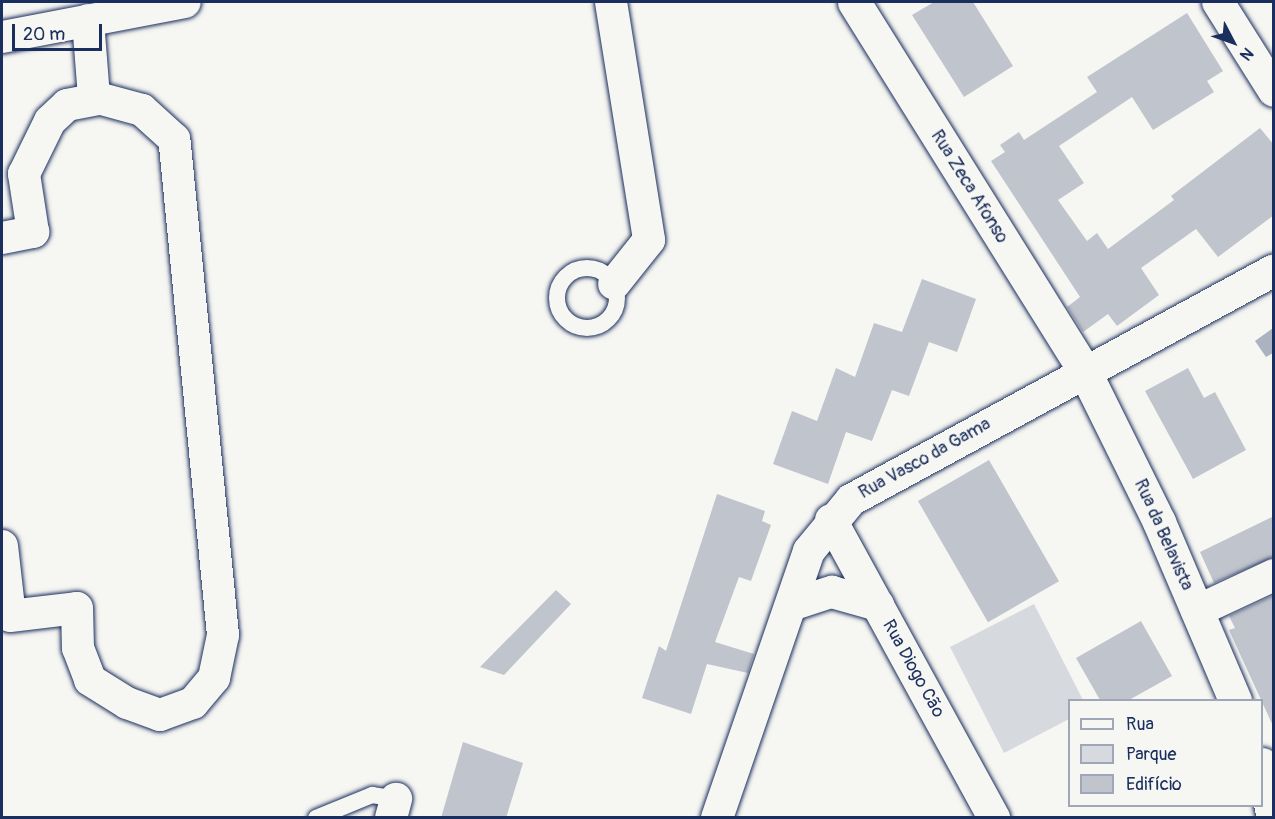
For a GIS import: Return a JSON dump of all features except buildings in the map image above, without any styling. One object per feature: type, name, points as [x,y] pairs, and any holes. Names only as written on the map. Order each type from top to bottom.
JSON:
[{"type":"street","points":[[2,37],[185,2]]},
{"type":"street","points":[[611,2],[649,240],[614,284]]},
{"type":"street","name":"Rua Zeca Afonso","points":[[854,2],[1085,372]]},
{"type":"street","points":[[1218,2],[1274,92]]},
{"type":"street","points":[[2,546],[10,615],[77,608],[78,648],[90,680],[127,703],[160,714],[193,703],[214,678],[223,635],[174,139],[142,110],[94,97],[88,20]]},
{"type":"street","points":[[2,238],[33,232],[24,174],[50,121],[67,105],[99,99]]},
{"type":"street","name":"Rua Vasco da Gama","points":[[717,818],[794,604],[809,550],[831,520],[851,500],[1274,270]]},
{"type":"street","name":"Rua da Belavista","points":[[1085,372],[1159,522],[1235,699]]},
{"type":"street","name":"Rua Diogo Cão","points":[[831,520],[994,818]]},
{"type":"street","points":[[1197,611],[1274,575]]},
{"type":"street","points":[[794,604],[832,592],[878,605]]},
{"type":"street","points":[[1267,768],[1273,818]]},
{"type":"lane","points":[[316,818],[372,795],[393,808]]},
{"type":"green space","points":[[1034,604],[1082,699],[1068,699],[1068,720],[1004,753],[950,647]]},
{"type":"shaded area","points":[[1273,328],[1273,353],[1266,357],[1255,341]]}]
